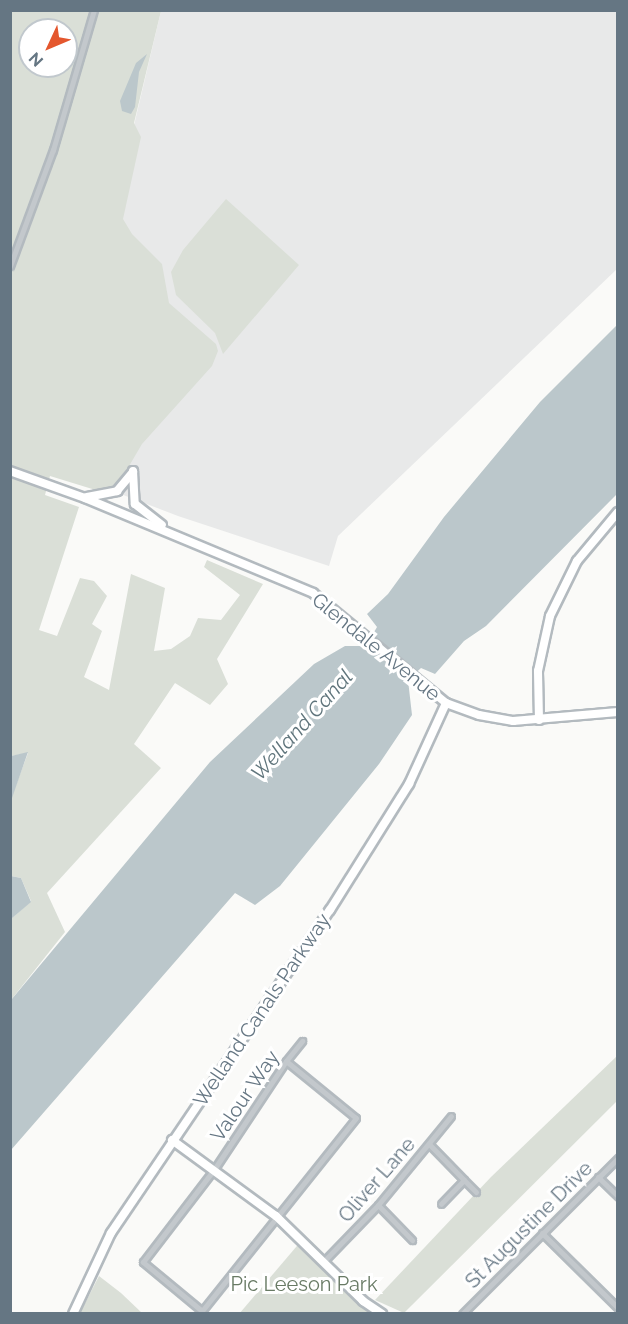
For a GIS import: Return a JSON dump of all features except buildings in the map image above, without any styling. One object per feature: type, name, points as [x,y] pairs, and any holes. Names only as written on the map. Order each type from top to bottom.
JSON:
[{"type":"main road","name":"Glendale Avenue","points":[[10,471],[85,498],[313,593],[446,703],[496,719],[539,720],[596,711],[618,712]]},
{"type":"main road","points":[[85,498],[108,496],[133,471],[135,504],[178,536]]},
{"type":"main road","points":[[539,720],[538,670],[550,616],[577,561],[618,512]]},
{"type":"main road","name":"Welland Canals Parkway","points":[[73,1314],[111,1233],[330,910],[409,784],[446,703]]},
{"type":"main road","points":[[172,1140],[215,1168],[276,1216],[363,1301],[382,1314]]},
{"type":"street","points":[[10,266],[53,150],[94,10]]},
{"type":"street","name":"Valour Way","points":[[276,1216],[202,1311],[143,1262],[215,1168],[286,1061],[302,1041]]},
{"type":"street","points":[[276,1216],[356,1118],[286,1061]]},
{"type":"street","name":"Oliver Lane","points":[[323,1262],[378,1205],[451,1116]]},
{"type":"street","points":[[429,1144],[476,1192]]},
{"type":"street","name":"St Augustine Drive","points":[[462,1314],[618,1158]]},
{"type":"street","points":[[598,1178],[618,1196]]},
{"type":"street","points":[[441,1204],[464,1180]]},
{"type":"street","points":[[378,1205],[412,1240]]},
{"type":"street","points":[[542,1233],[618,1308]]},
{"type":"shaded area","points":[[161,11],[617,11],[617,269],[338,536],[329,566],[178,516],[53,468]]},
{"type":"green space","points":[[11,11],[161,11],[134,123],[141,137],[123,219],[132,234],[162,264],[169,303],[216,344],[218,351],[212,366],[142,444],[115,490],[102,492],[50,476],[45,495],[79,507],[39,630],[57,636],[80,578],[94,581],[107,596],[92,624],[102,631],[84,677],[109,690],[131,574],[165,588],[154,651],[171,649],[190,636],[198,618],[221,620],[240,595],[204,567],[207,560],[263,584],[217,659],[228,684],[210,705],[175,683],[134,744],[161,768],[47,893],[65,932],[11,1000],[11,919],[31,901],[21,878],[11,876],[10,801],[28,753],[11,756]]},
{"type":"green space","points":[[226,199],[299,265],[223,354],[215,333],[176,295],[171,272],[183,250]]},
{"type":"green space","points":[[617,1056],[617,1101],[404,1313],[375,1300],[491,1177]]},
{"type":"green space","name":"Pic Leeson Park","points":[[302,1240],[380,1314],[239,1314]]},
{"type":"green space","points":[[99,1276],[121,1293],[142,1313],[80,1313]]},
{"type":"water","points":[[147,54],[139,72],[135,107],[131,114],[122,111],[120,101],[136,63]]},
{"type":"water","name":"Welland Canal","points":[[617,325],[617,494],[486,626],[464,641],[435,674],[421,668],[408,680],[412,715],[379,764],[280,886],[255,905],[235,893],[11,1150],[11,1000],[210,762],[314,664],[345,646],[366,646],[377,627],[367,614],[388,594],[444,517],[540,402]]},
{"type":"water","points":[[28,752],[11,801],[11,756]]},
{"type":"water","points":[[11,876],[21,878],[31,902],[11,919]]}]
